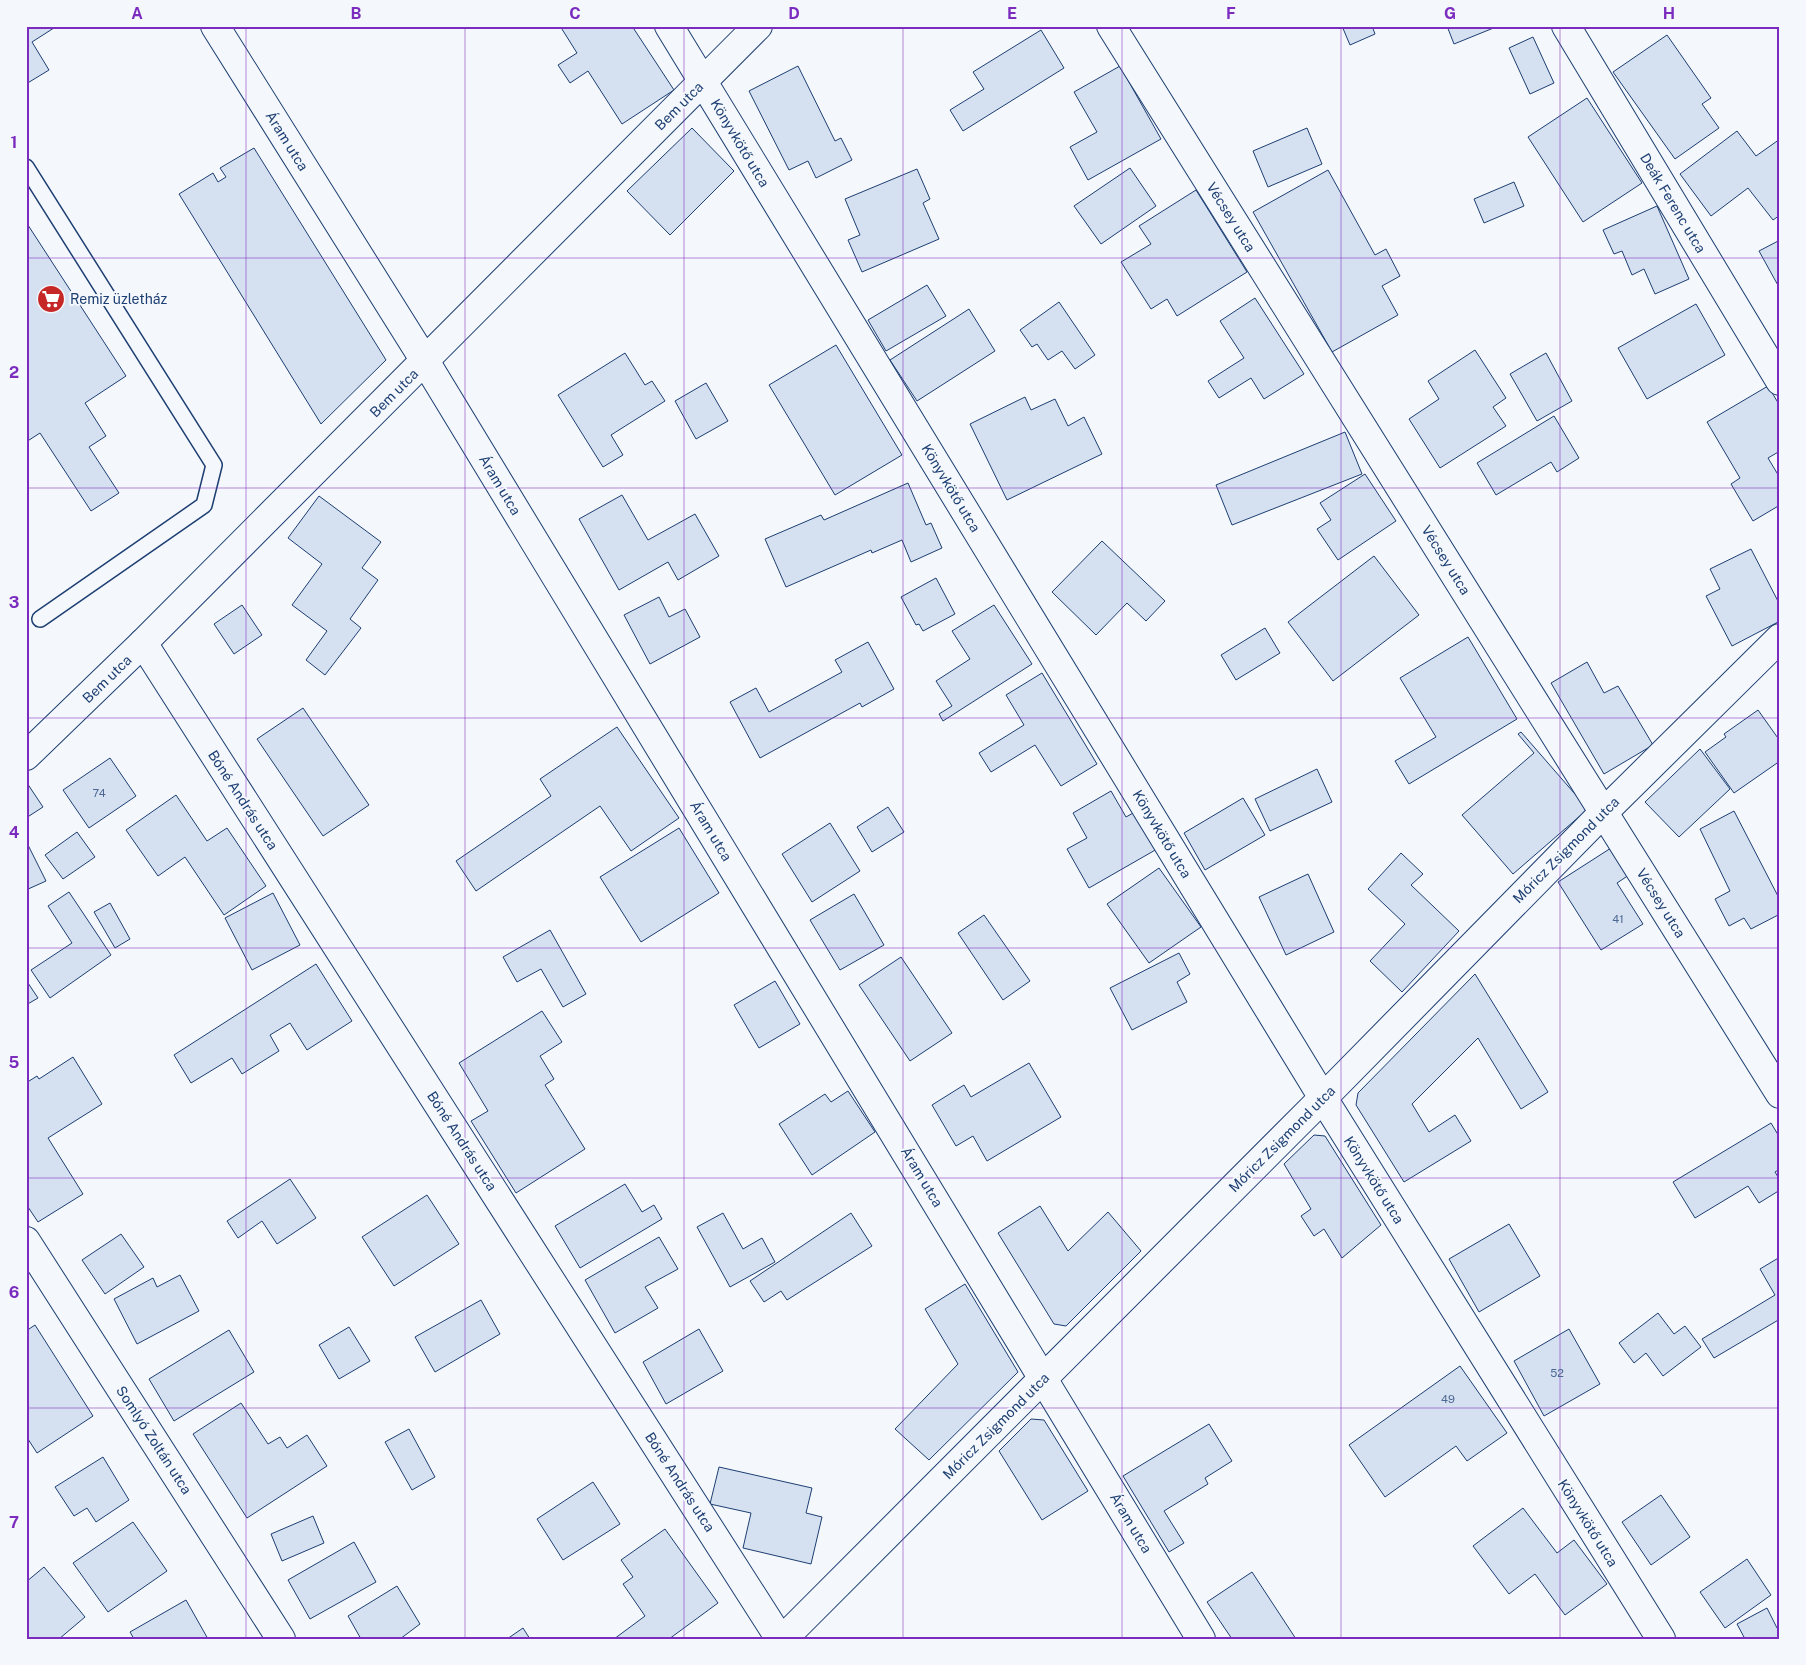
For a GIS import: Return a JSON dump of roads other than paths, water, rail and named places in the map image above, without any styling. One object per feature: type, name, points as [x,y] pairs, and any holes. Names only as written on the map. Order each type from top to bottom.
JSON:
[{"type":"street","name":"Áram utca","points":[[215,26],[425,361],[1044,1377],[1201,1639]]},
{"type":"street","name":"Könyvkötő utca","points":[[669,26],[1323,1098],[1661,1639]]},
{"type":"street","name":"Bem utca","points":[[26,756],[143,644],[758,26]]},
{"type":"street","name":"Vécsey utca","points":[[1111,26],[1780,1094]]},
{"type":"street","name":"Deák Ferenc utca","points":[[1566,26],[1780,381]]},
{"type":"street","name":"Móricz Zsigmond utca","points":[[782,1639],[1323,1098],[1604,812],[1780,638]]},
{"type":"street","name":"Bóné András utca","points":[[143,644],[782,1639]]},
{"type":"street","name":"Somlyó Zoltán utca","points":[[26,1241],[281,1639]]},
{"type":"lane","points":[[26,167],[214,465],[204,504],[40,619]]},
{"type":"place","name":"Remiz üzletház","points":[[51,299]]}]
